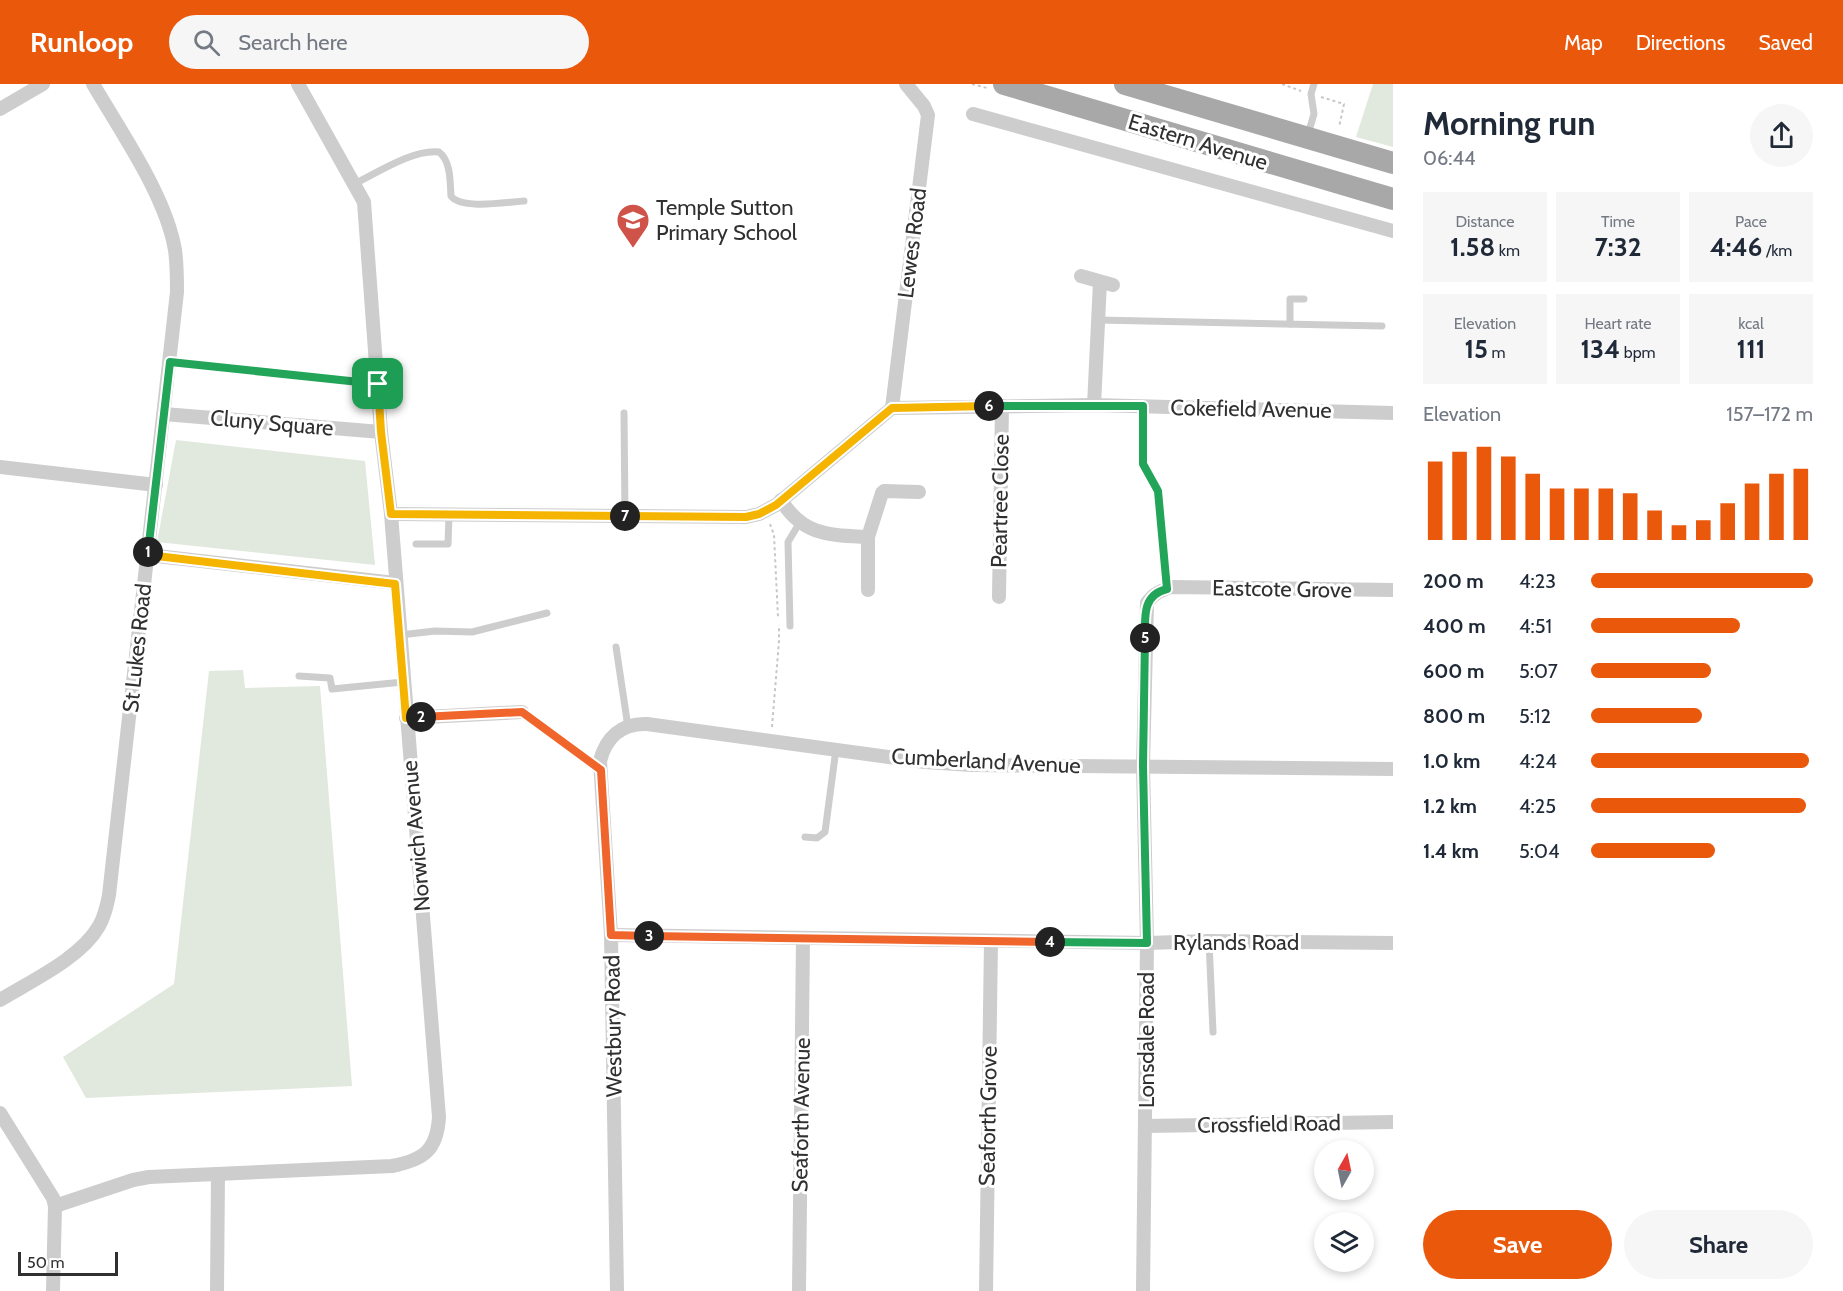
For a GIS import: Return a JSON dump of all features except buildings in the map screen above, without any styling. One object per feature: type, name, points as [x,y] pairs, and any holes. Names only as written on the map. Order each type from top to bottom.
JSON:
[{"type":"main road","name":"Eastern Avenue","points":[[1004,84],[1393,199]]},
{"type":"main road","name":"Eastern Avenue","points":[[1125,84],[1393,163]]},
{"type":"street","points":[[0,109],[43,84]]},
{"type":"street","name":"St Lukes Road","points":[[0,1000],[79,949],[100,924],[110,895],[170,362],[177,292],[177,267],[171,232],[158,197],[93,84]]},
{"type":"street","name":"Norwich Avenue","points":[[55,1206],[133,1180],[149,1177],[399,1164],[420,1158],[431,1148],[438,1134],[439,1117],[391,514],[381,432],[364,202],[298,84]]},
{"type":"street","name":"Lewes Road","points":[[892,408],[928,115],[924,106],[906,84]]},
{"type":"street","points":[[973,114],[1393,231]]},
{"type":"street","points":[[1081,276],[1106,283],[1098,320],[1094,405]]},
{"type":"street","name":"Cokefield Avenue","points":[[892,408],[1094,405],[1393,413]]},
{"type":"street","name":"Peartree Close","points":[[999,597],[1002,406]]},
{"type":"street","points":[[391,514],[746,517],[766,510],[782,500],[892,408]]},
{"type":"street","name":"Cluny Square","points":[[164,414],[381,432]]},
{"type":"street","points":[[0,467],[156,485]]},
{"type":"street","points":[[868,590],[868,537],[884,492],[919,492]]},
{"type":"street","points":[[782,500],[800,522],[822,533],[868,537]]},
{"type":"street","points":[[148,555],[395,584]]},
{"type":"street","name":"Eastcote Grove","points":[[1169,588],[1393,590]]},
{"type":"street","name":"Lonsdale Road","points":[[1143,1291],[1147,943],[1143,766],[1145,613],[1147,603],[1152,596],[1169,588]]},
{"type":"street","points":[[406,718],[522,712]]},
{"type":"street","name":"Cumberland Avenue","points":[[628,727],[637,723],[647,723],[937,763],[1393,769]]},
{"type":"street","points":[[601,765],[603,749],[608,741],[615,733],[628,727]]},
{"type":"street","name":"Westbury Road","points":[[601,765],[611,935],[617,1291]]},
{"type":"street","name":"Rylands Road","points":[[611,935],[1147,943],[1209,941],[1393,943]]},
{"type":"street","name":"Seaforth Avenue","points":[[799,1291],[803,939]]},
{"type":"street","name":"Seaforth Grove","points":[[986,1291],[991,941]]},
{"type":"street","points":[[0,1113],[49,1190],[55,1206],[53,1291]]},
{"type":"street","name":"Crossfield Road","points":[[1145,1126],[1393,1122]]},
{"type":"street","points":[[217,1291],[218,1173]]},
{"type":"lane","points":[[1307,138],[1314,114],[1311,94],[1314,84]]},
{"type":"lane","points":[[354,184],[410,157],[439,152],[444,155],[447,163],[451,196],[454,200],[466,204],[524,201]]},
{"type":"lane","points":[[1290,324],[1290,299],[1304,299]]},
{"type":"lane","points":[[1098,320],[1382,326]]},
{"type":"lane","points":[[170,362],[378,384]]},
{"type":"lane","points":[[624,413],[625,516]]},
{"type":"lane","points":[[416,544],[448,544],[449,515]]},
{"type":"lane","points":[[790,626],[788,542],[800,522]]},
{"type":"lane","points":[[399,635],[435,631],[472,632],[547,613]]},
{"type":"lane","points":[[616,647],[628,727]]},
{"type":"lane","points":[[299,676],[330,678],[332,689],[403,682]]},
{"type":"lane","points":[[805,837],[817,838],[825,832],[836,749]]},
{"type":"lane","points":[[1209,941],[1213,1032]]},
{"type":"path","points":[[1282,84],[1344,104],[1338,132]]},
{"type":"path","points":[[1143,406],[1143,464],[1158,491],[1169,588]]},
{"type":"path","points":[[766,510],[774,535],[780,641],[771,741]]},
{"type":"path","points":[[522,712],[601,765]]},
{"type":"shaded area","points":[[1373,84],[1393,84],[1393,147],[1356,137]]},
{"type":"shaded area","points":[[176,440],[365,461],[375,565],[157,542]]},
{"type":"shaded area","points":[[243,670],[245,688],[320,686],[352,1086],[86,1098],[63,1057],[174,984],[209,671]]},
{"type":"place","name":"Temple Sutton Primary School","points":[[633,249]]},
{"type":"route","points":[[170,362],[378,384],[391,514],[746,517],[759,514],[776,505],[892,408],[1143,406],[1143,464],[1158,491],[1167,589],[1152,596],[1147,603],[1145,613],[1143,766],[1147,943],[611,935],[601,770],[522,712],[406,718],[395,584],[148,555],[170,362]]}]
